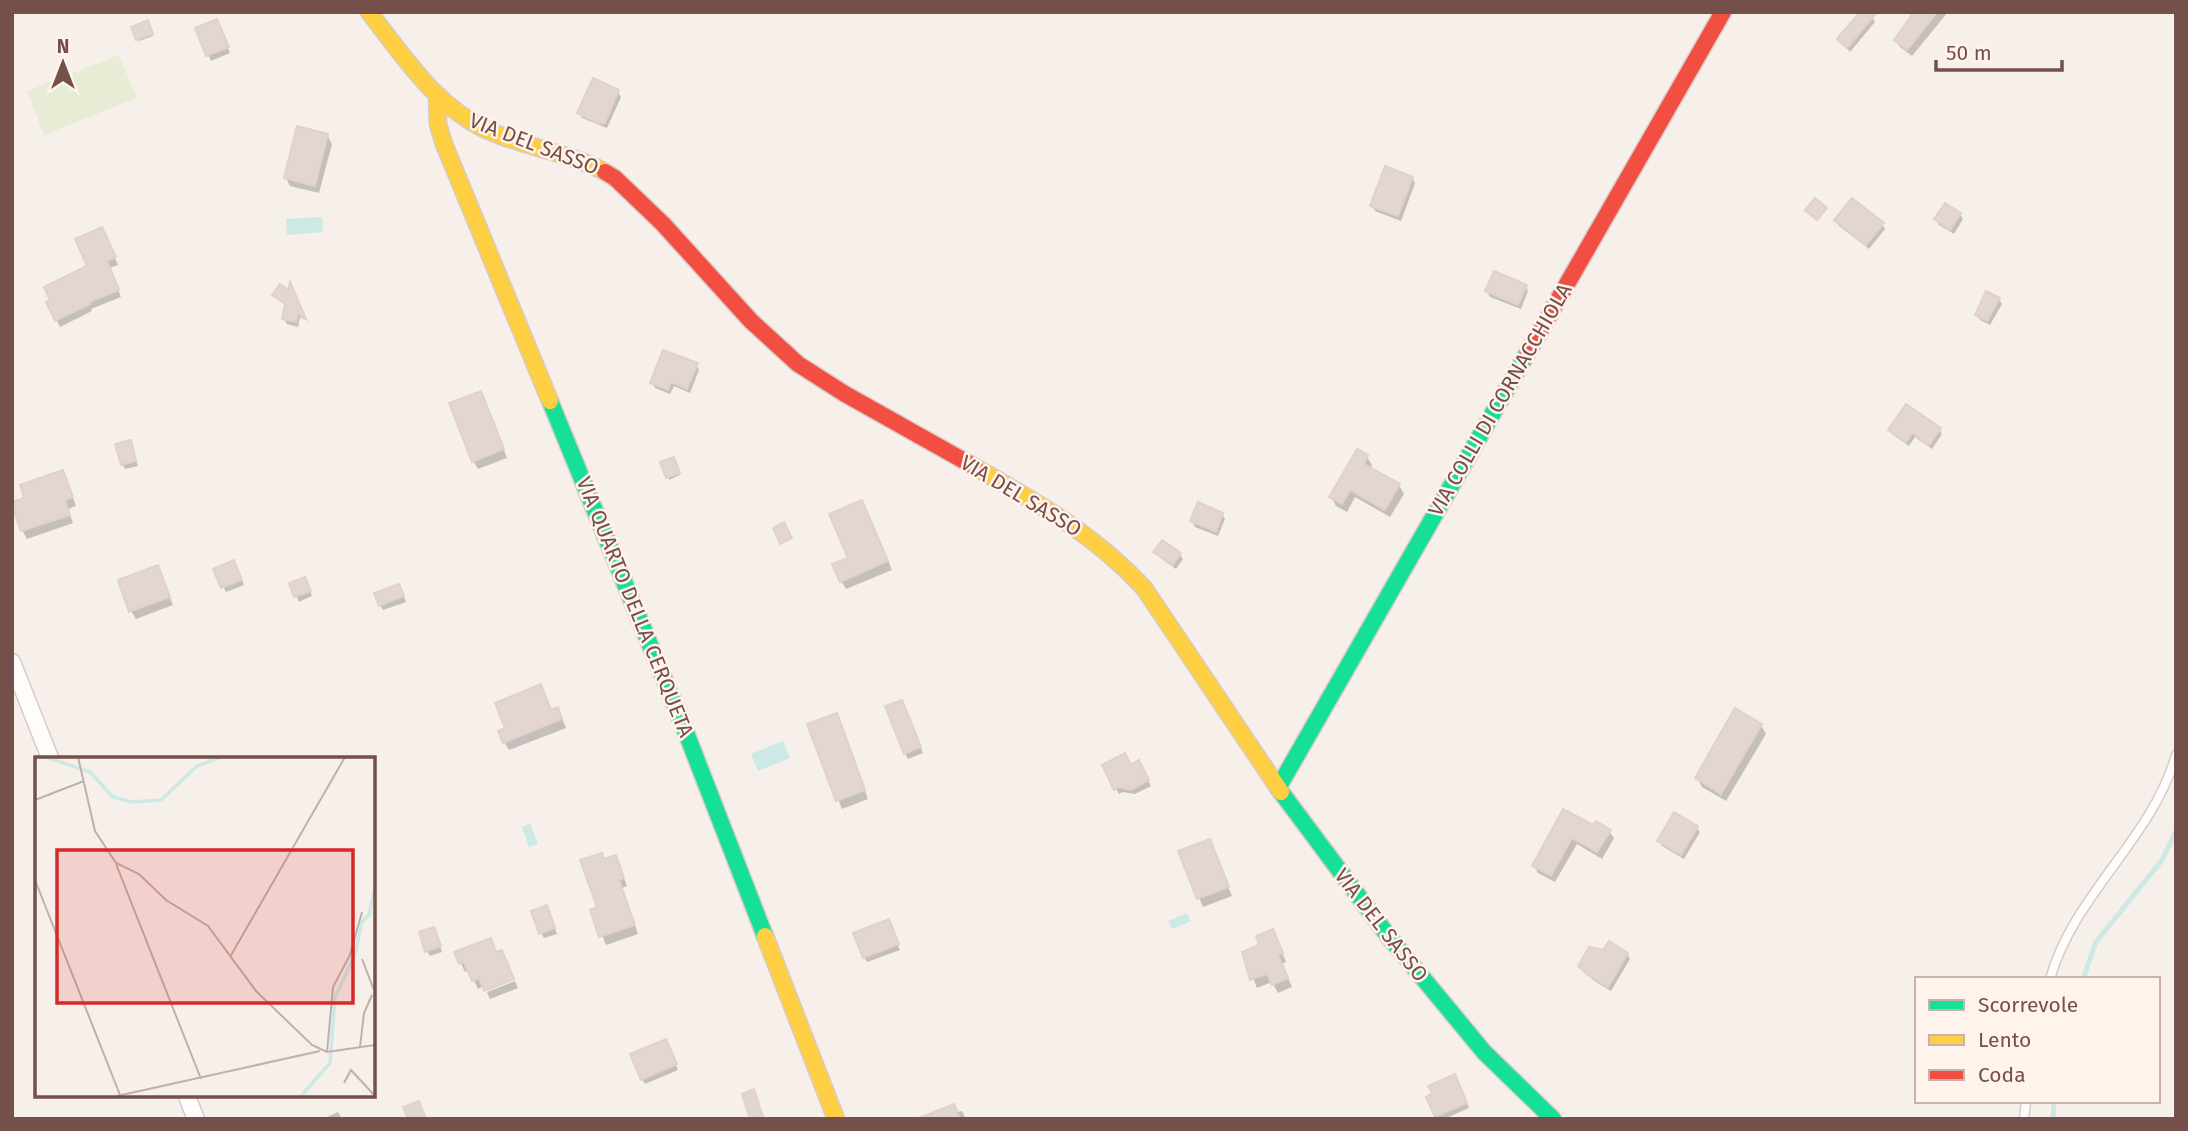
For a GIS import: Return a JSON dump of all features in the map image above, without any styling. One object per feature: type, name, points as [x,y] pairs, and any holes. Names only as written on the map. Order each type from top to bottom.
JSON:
[{"type":"street","name":"VIA DEL SASSO","points":[[369,12],[437,96],[462,117],[484,128],[575,158],[607,173],[636,196],[744,314],[798,364],[845,394],[1045,508],[1111,554],[1144,588],[1278,788],[1382,929],[1493,1061],[1553,1119]]},
{"type":"street","name":"VIA COLLI DI CORNACCHIOLA","points":[[1278,788],[1723,12]]},
{"type":"street","name":"VIA QUARTO DELLA CERQUETA","points":[[437,96],[438,124],[444,144],[687,735],[836,1119]]},
{"type":"street","points":[[12,662],[50,757]]},
{"type":"street","points":[[187,1096],[196,1119]]},
{"type":"lane","points":[[2051,977],[2055,960],[2081,909],[2155,806],[2176,755]]},
{"type":"green space","points":[[119,55],[137,98],[44,135],[27,91]]},
{"type":"water","points":[[322,217],[323,232],[287,235],[286,219]]},
{"type":"water","points":[[783,741],[790,758],[758,771],[751,754]]},
{"type":"water","points":[[530,824],[538,844],[529,847],[522,827]]},
{"type":"water","points":[[1187,913],[1191,921],[1172,929],[1168,921]]},
{"type":"building","points":[[1860,12],[1877,12],[1847,48],[1837,39]]},
{"type":"building","points":[[1914,12],[1937,12],[1907,50],[1894,40]]},
{"type":"building","points":[[217,19],[229,47],[206,56],[195,28]]},
{"type":"building","points":[[148,20],[153,34],[136,40],[131,27]]},
{"type":"building","points":[[593,78],[619,90],[605,123],[598,123],[577,113]]},
{"type":"building","points":[[297,126],[328,134],[315,186],[284,178]]},
{"type":"building","points":[[1385,166],[1413,177],[1398,216],[1370,206]]},
{"type":"building","points":[[1815,198],[1827,208],[1817,220],[1805,210]]},
{"type":"building","points":[[1852,198],[1884,223],[1866,245],[1834,220]]},
{"type":"building","points":[[1945,203],[1961,213],[1950,230],[1934,219]]},
{"type":"building","points":[[102,227],[116,257],[107,261],[119,290],[89,302],[90,304],[55,321],[46,302],[50,300],[44,287],[87,266],[75,239]]},
{"type":"building","points":[[1494,271],[1527,285],[1518,305],[1485,291]]},
{"type":"building","points":[[290,282],[306,319],[298,313],[296,322],[282,319],[285,304],[272,295],[280,284],[288,290]]},
{"type":"building","points":[[1986,291],[2000,298],[1987,321],[1975,315]]},
{"type":"building","points":[[663,350],[698,363],[687,389],[671,382],[668,390],[650,383]]},
{"type":"building","points":[[481,391],[504,449],[472,462],[449,403]]},
{"type":"building","points":[[1906,404],[1941,428],[1929,445],[1912,433],[1906,442],[1888,430]]},
{"type":"building","points":[[131,440],[136,461],[121,465],[115,444]]},
{"type":"building","points":[[1357,449],[1368,455],[1364,464],[1400,484],[1385,510],[1350,490],[1342,504],[1329,497]]},
{"type":"building","points":[[674,457],[680,473],[666,478],[660,462]]},
{"type":"building","points":[[63,470],[73,497],[65,500],[70,515],[21,531],[12,506],[12,502],[24,498],[20,485]]},
{"type":"building","points":[[862,500],[888,561],[840,582],[832,564],[848,558],[829,514]]},
{"type":"building","points":[[1198,502],[1223,513],[1216,532],[1190,521]]},
{"type":"building","points":[[784,522],[792,538],[780,544],[773,528]]},
{"type":"building","points":[[1162,540],[1181,553],[1173,565],[1153,552]]},
{"type":"building","points":[[234,560],[242,580],[221,588],[213,569]]},
{"type":"building","points":[[158,565],[170,597],[129,612],[118,580]]},
{"type":"building","points":[[305,577],[311,591],[294,597],[289,583]]},
{"type":"building","points":[[399,584],[404,596],[379,606],[374,593]]},
{"type":"building","points":[[541,684],[551,710],[558,707],[562,719],[503,743],[498,731],[505,728],[495,703]]},
{"type":"building","points":[[902,700],[921,747],[904,754],[885,706]]},
{"type":"building","points":[[1735,708],[1762,724],[1721,794],[1695,778]]},
{"type":"building","points":[[837,713],[865,790],[836,801],[807,724]]},
{"type":"building","points":[[1125,753],[1131,765],[1139,760],[1149,780],[1131,790],[1119,787],[1114,790],[1102,765]]},
{"type":"building","points":[[1563,809],[1593,825],[1596,821],[1611,830],[1597,852],[1572,838],[1551,876],[1532,866]]},
{"type":"building","points":[[1674,812],[1698,826],[1681,855],[1657,841]]},
{"type":"building","points":[[1210,839],[1229,887],[1197,899],[1178,851]]},
{"type":"building","points":[[602,853],[604,859],[616,855],[624,878],[619,880],[635,925],[599,937],[590,910],[597,907],[580,860]]},
{"type":"building","points":[[547,905],[555,928],[539,934],[531,911]]},
{"type":"building","points":[[889,919],[899,944],[863,958],[853,933]]},
{"type":"building","points":[[434,927],[441,946],[425,952],[419,932]]},
{"type":"building","points":[[1273,929],[1283,953],[1278,955],[1288,978],[1272,985],[1267,974],[1250,980],[1242,952],[1259,945],[1256,936]]},
{"type":"building","points":[[491,938],[496,952],[502,950],[514,979],[484,991],[479,978],[472,981],[464,962],[459,964],[454,952]]},
{"type":"building","points":[[1609,941],[1628,953],[1608,987],[1578,966],[1589,947],[1603,950]]},
{"type":"building","points":[[666,1039],[677,1064],[641,1080],[630,1054]]},
{"type":"building","points":[[1455,1074],[1467,1103],[1435,1117],[1426,1097],[1432,1093],[1428,1086]]},
{"type":"building","points":[[754,1089],[764,1119],[750,1119],[742,1094]]},
{"type":"building","points":[[419,1101],[426,1119],[408,1119],[403,1107]]},
{"type":"building","points":[[954,1104],[960,1119],[919,1119],[919,1118]]},
{"type":"waterway","points":[[2084,977],[2096,942],[2162,860],[2176,831]]},
{"type":"waterway","points":[[2053,1119],[2054,1103]]},
{"type":"traffic: fast","points":[[1278,788],[1528,352]]},
{"type":"traffic: fast","points":[[550,401],[687,735],[765,936]]},
{"type":"traffic: fast","points":[[1281,792],[1389,937],[1484,1052],[1553,1119]]},
{"type":"traffic: slow","points":[[369,12],[422,79],[437,95],[470,121],[503,137],[577,160],[605,172]]},
{"type":"traffic: slow","points":[[437,96],[438,124],[444,144],[550,401]]},
{"type":"traffic: slow","points":[[975,467],[1085,535],[1144,588],[1281,792]]},
{"type":"traffic: slow","points":[[765,936],[836,1119]]},
{"type":"traffic: jam","points":[[1528,352],[1723,12]]},
{"type":"traffic: jam","points":[[605,172],[615,178],[663,224],[751,321],[798,364],[845,394],[975,467]]}]
